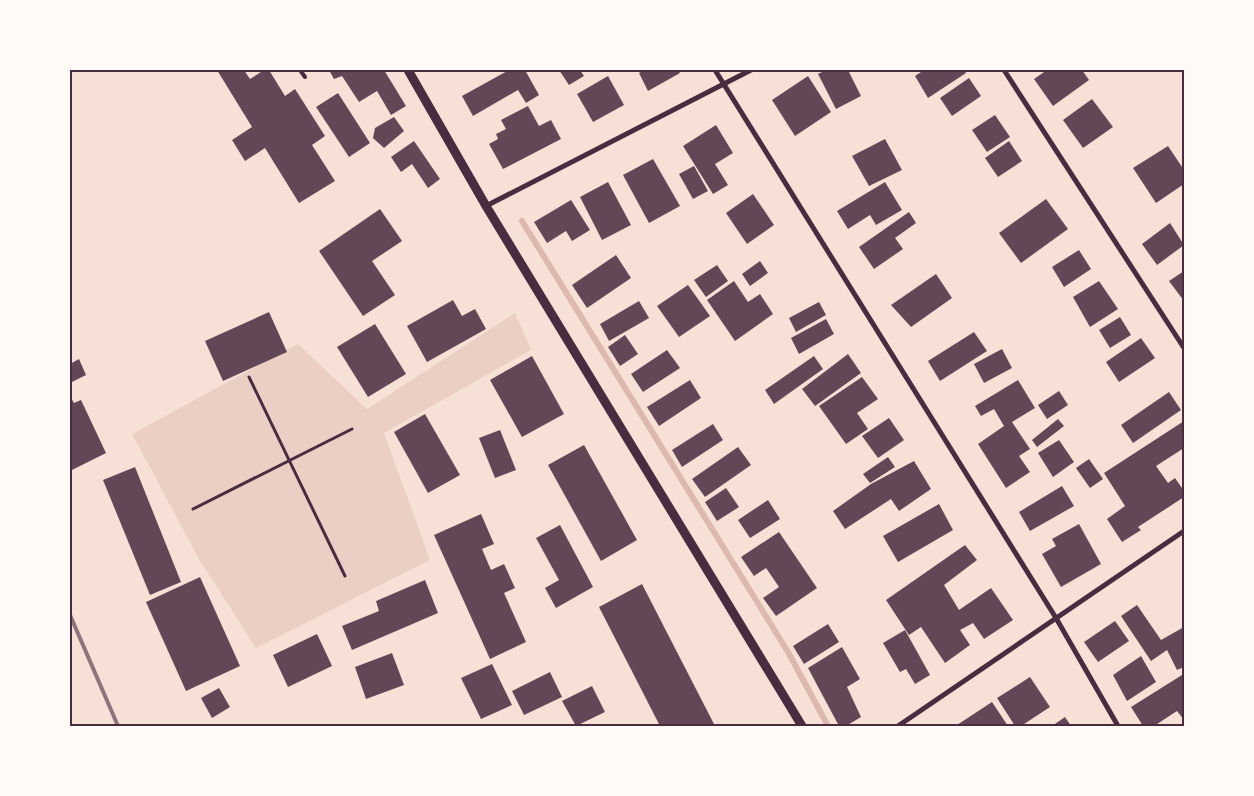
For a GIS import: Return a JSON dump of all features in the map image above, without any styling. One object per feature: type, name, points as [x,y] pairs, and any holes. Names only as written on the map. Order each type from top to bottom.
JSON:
[{"type":"street","points":[[408,70],[486,206],[802,726]]},
{"type":"street","points":[[715,70],[1056,618],[1118,726]]},
{"type":"street","points":[[486,206],[751,70]]},
{"type":"street","points":[[1004,70],[1184,348]]},
{"type":"street","points":[[898,726],[1184,531]]},
{"type":"lane","points":[[300,70],[305,77]]},
{"type":"path","points":[[249,378],[345,576]]},
{"type":"path","points":[[193,509],[352,429]]},
{"type":"shaded area","points":[[515,313],[531,350],[384,433],[430,560],[256,648],[199,559],[132,434],[298,344],[367,409]]},
{"type":"building","points":[[217,70],[244,70],[250,79],[264,70],[269,70],[285,96],[295,89],[325,136],[312,145],[335,181],[299,203],[265,148],[245,161],[232,140],[252,127]]},
{"type":"building","points":[[329,70],[384,70],[406,106],[391,115],[377,91],[359,102],[342,76],[334,79]]},
{"type":"building","points":[[509,70],[525,70],[539,95],[526,103],[518,90],[473,116],[462,96]]},
{"type":"building","points":[[559,70],[580,70],[584,76],[569,85]]},
{"type":"building","points":[[644,70],[678,70],[680,73],[648,91],[639,73]]},
{"type":"building","points":[[826,70],[848,70],[861,96],[836,109],[818,74]]},
{"type":"building","points":[[924,70],[964,70],[966,73],[928,98],[915,76]]},
{"type":"building","points":[[1047,70],[1082,70],[1089,80],[1053,106],[1034,79]]},
{"type":"building","points":[[608,76],[624,105],[593,122],[577,94]]},
{"type":"building","points":[[808,76],[831,112],[795,136],[772,100]]},
{"type":"building","points":[[969,78],[981,96],[952,116],[940,98]]},
{"type":"building","points":[[338,93],[370,143],[349,157],[316,107]]},
{"type":"building","points":[[1092,99],[1113,127],[1083,148],[1063,120]]},
{"type":"building","points":[[528,106],[539,126],[551,120],[561,139],[503,169],[489,144],[498,139],[496,134],[506,129],[501,120]]},
{"type":"building","points":[[995,115],[1010,137],[987,152],[972,130]]},
{"type":"building","points":[[394,117],[404,131],[384,148],[373,138],[375,128]]},
{"type":"building","points":[[716,125],[733,153],[715,164],[728,185],[713,194],[683,146]]},
{"type":"building","points":[[885,139],[902,170],[869,186],[852,156]]},
{"type":"building","points":[[414,141],[440,179],[428,188],[412,164],[401,172],[391,157]]},
{"type":"building","points":[[1009,141],[1022,161],[998,177],[985,158]]},
{"type":"building","points":[[1168,146],[1184,170],[1184,184],[1156,203],[1133,168]]},
{"type":"building","points":[[653,159],[680,206],[649,223],[623,175]]},
{"type":"building","points":[[694,166],[708,191],[693,199],[679,174]]},
{"type":"building","points":[[608,182],[631,225],[602,240],[580,197]]},
{"type":"building","points":[[885,182],[902,210],[876,225],[870,215],[848,229],[837,211]]},
{"type":"building","points":[[753,194],[774,225],[747,244],[726,213]]},
{"type":"building","points":[[1046,199],[1068,229],[1021,263],[999,233]]},
{"type":"building","points":[[571,200],[590,230],[572,241],[566,231],[547,243],[534,222]]},
{"type":"building","points":[[380,209],[402,241],[372,261],[395,295],[363,316],[319,251]]},
{"type":"building","points":[[909,212],[916,223],[895,238],[903,249],[874,269],[859,247]]},
{"type":"building","points":[[1170,223],[1184,245],[1157,265],[1142,244]]},
{"type":"building","points":[[1079,250],[1091,269],[1064,287],[1052,267]]},
{"type":"building","points":[[616,255],[631,278],[587,308],[572,285]]},
{"type":"building","points":[[760,261],[768,273],[750,286],[742,274]]},
{"type":"building","points":[[717,265],[728,281],[706,297],[694,280]]},
{"type":"building","points":[[1184,271],[1184,301],[1169,281]]},
{"type":"building","points":[[936,274],[952,298],[911,327],[891,305]]},
{"type":"building","points":[[734,281],[748,302],[760,294],[773,314],[735,341],[707,300]]},
{"type":"building","points":[[1099,281],[1118,309],[1090,327],[1073,297]]},
{"type":"building","points":[[688,285],[710,316],[679,337],[657,306]]},
{"type":"building","points":[[453,300],[462,316],[475,309],[486,329],[427,362],[407,326]]},
{"type":"building","points":[[639,301],[649,318],[609,341],[600,324]]},
{"type":"building","points":[[819,302],[826,315],[796,332],[789,318]]},
{"type":"building","points":[[269,312],[287,352],[223,381],[205,341]]},
{"type":"building","points":[[1120,317],[1131,335],[1110,348],[1099,330]]},
{"type":"building","points":[[826,319],[834,334],[799,354],[791,338]]},
{"type":"building","points":[[375,324],[406,374],[368,397],[337,347]]},
{"type":"building","points":[[974,332],[987,351],[940,381],[928,361]]},
{"type":"building","points":[[625,335],[638,354],[620,366],[608,347]]},
{"type":"building","points":[[1141,338],[1155,358],[1119,382],[1106,362]]},
{"type":"building","points":[[1002,349],[1012,368],[984,383],[974,364]]},
{"type":"building","points":[[667,350],[680,368],[643,392],[631,374]]},
{"type":"building","points":[[848,354],[861,373],[815,406],[802,389]]},
{"type":"building","points":[[532,356],[564,414],[522,437],[490,380]]},
{"type":"building","points":[[814,356],[823,369],[774,404],[765,390]]},
{"type":"building","points":[[79,359],[86,375],[70,383],[70,364]]},
{"type":"building","points":[[862,377],[878,399],[857,413],[868,429],[846,444],[819,406]]},
{"type":"building","points":[[690,380],[701,398],[659,426],[647,407]]},
{"type":"building","points":[[1018,380],[1035,408],[1012,422],[1030,449],[1019,456],[1030,472],[1006,488],[978,444],[1004,426],[994,409],[981,416],[975,406]]},
{"type":"building","points":[[1059,391],[1068,405],[1047,419],[1038,405]]},
{"type":"building","points":[[1169,392],[1181,410],[1133,443],[1121,425]]},
{"type":"building","points":[[70,396],[74,403],[81,400],[106,453],[70,471]]},
{"type":"building","points":[[425,414],[460,475],[428,493],[394,432]]},
{"type":"building","points":[[889,418],[904,440],[878,458],[862,436]]},
{"type":"building","points":[[1058,419],[1064,426],[1037,447],[1032,440]]},
{"type":"building","points":[[1184,421],[1184,448],[1156,466],[1168,483],[1175,478],[1184,491],[1184,497],[1138,527],[1141,530],[1122,542],[1107,519],[1125,506],[1104,473]]},
{"type":"building","points":[[713,424],[723,440],[682,467],[672,450]]},
{"type":"building","points":[[500,430],[516,470],[495,478],[479,438]]},
{"type":"building","points":[[1059,440],[1074,462],[1053,477],[1038,453]]},
{"type":"building","points":[[584,445],[637,540],[601,561],[548,465]]},
{"type":"building","points":[[738,447],[751,465],[705,497],[692,479]]},
{"type":"building","points":[[888,457],[895,467],[870,483],[863,474]]},
{"type":"building","points":[[1089,459],[1103,479],[1090,488],[1076,468]]},
{"type":"building","points":[[914,461],[931,489],[899,511],[891,499],[845,529],[833,511],[871,484]]},
{"type":"building","points":[[135,467],[181,582],[150,595],[103,480]]},
{"type":"building","points":[[1062,486],[1074,506],[1030,531],[1019,512]]},
{"type":"building","points":[[726,488],[739,507],[717,521],[705,502]]},
{"type":"building","points":[[768,500],[780,519],[750,538],[738,520]]},
{"type":"building","points":[[939,504],[953,530],[898,562],[883,536]]},
{"type":"building","points":[[481,514],[494,544],[482,549],[491,570],[504,564],[515,588],[504,593],[526,642],[490,659],[434,535]]},
{"type":"building","points":[[1079,524],[1101,564],[1061,587],[1042,554],[1056,546],[1052,539]]},
{"type":"building","points":[[560,525],[593,587],[556,608],[545,588],[559,580],[536,538]]},
{"type":"building","points":[[779,532],[817,588],[776,616],[763,598],[779,587],[766,568],[754,576],[741,557]]},
{"type":"building","points":[[965,545],[977,560],[944,585],[959,610],[991,588],[1013,620],[984,639],[973,623],[960,630],[970,645],[945,663],[921,627],[909,635],[886,600]]},
{"type":"building","points":[[200,577],[240,666],[186,691],[146,602]]},
{"type":"building","points":[[425,580],[438,613],[352,650],[342,626],[379,611],[376,601]]},
{"type":"building","points":[[642,584],[715,726],[660,726],[599,607]]},
{"type":"building","points":[[1137,605],[1161,640],[1184,627],[1184,667],[1177,670],[1167,650],[1151,661],[1121,616]]},
{"type":"building","points":[[1115,621],[1129,641],[1098,662],[1084,642]]},
{"type":"building","points":[[828,624],[839,642],[804,664],[793,646]]},
{"type":"building","points":[[905,630],[930,675],[915,684],[906,669],[900,672],[883,643]]},
{"type":"building","points":[[317,634],[332,666],[288,687],[273,655]]},
{"type":"building","points":[[842,647],[860,679],[847,687],[861,717],[846,726],[839,726],[808,668]]},
{"type":"building","points":[[392,653],[404,685],[366,699],[355,667]]},
{"type":"building","points":[[1141,656],[1156,682],[1127,701],[1113,675]]},
{"type":"building","points":[[492,664],[512,705],[481,719],[461,678]]},
{"type":"building","points":[[550,672],[562,697],[524,715],[512,691]]},
{"type":"building","points":[[1182,675],[1184,720],[1177,711],[1154,726],[1143,726],[1131,707]]},
{"type":"building","points":[[1030,677],[1050,707],[1021,726],[1015,726],[997,698]]},
{"type":"building","points":[[592,686],[605,712],[576,726],[562,701]]},
{"type":"building","points":[[219,688],[230,707],[212,718],[201,698]]},
{"type":"building","points":[[992,702],[1008,726],[957,725]]},
{"type":"building","points":[[1065,717],[1071,726],[1052,726]]},
{"type":"waterway","points":[[522,221],[788,652],[828,726]]},
{"type":"railway","points":[[70,615],[118,726]]}]
